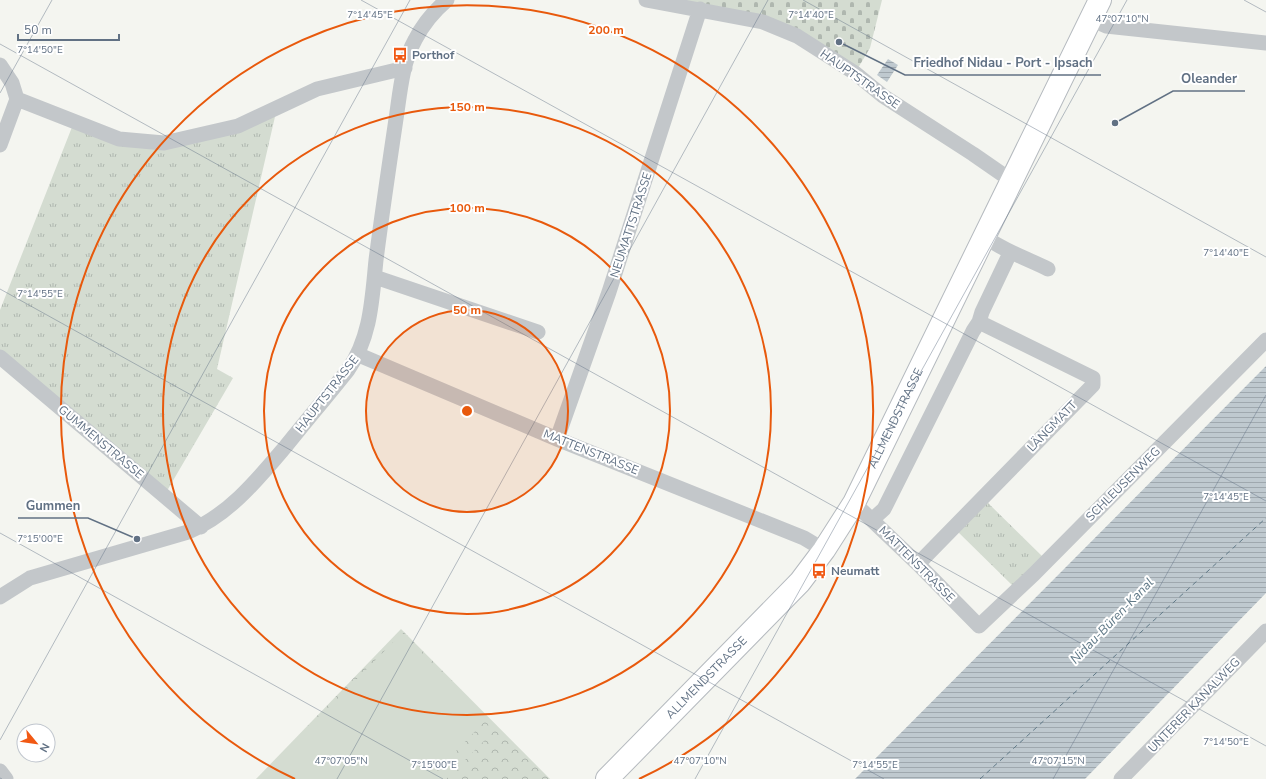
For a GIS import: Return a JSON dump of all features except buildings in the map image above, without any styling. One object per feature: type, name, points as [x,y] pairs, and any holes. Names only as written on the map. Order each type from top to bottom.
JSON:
[{"type":"main road","name":"ALLMENDSTRASSE","points":[[607,779],[800,582],[824,550],[854,503],[1100,0]]},
{"type":"street","name":"HAUPTSTRASSE","points":[[0,597],[30,578],[188,532],[201,527],[221,514],[251,487],[358,355],[370,316],[382,211],[406,68],[414,40],[435,10],[447,0]]},
{"type":"street","name":"HAUPTSTRASSE","points":[[646,0],[763,22],[797,36],[855,73],[883,96],[984,161],[1012,181]]},
{"type":"street","name":"NEUMATTSTRASSE","points":[[557,439],[609,292],[700,9]]},
{"type":"street","points":[[1090,19],[1106,26],[1266,43]]},
{"type":"street","points":[[0,65],[12,83],[17,99],[0,144]]},
{"type":"street","points":[[17,99],[119,139],[164,143],[238,126],[317,89],[406,68]]},
{"type":"street","points":[[985,237],[1010,253],[1022,256],[1048,269]]},
{"type":"street","points":[[873,519],[884,509],[973,331],[979,322],[982,312],[1010,253]]},
{"type":"street","points":[[375,277],[538,332]]},
{"type":"street","name":"LÄNGMATT","points":[[918,564],[1093,385],[1093,378],[979,322]]},
{"type":"street","name":"SCHLEUSENWEG","points":[[979,626],[1034,574],[1266,340]]},
{"type":"street","name":"MATTENSTRASSE","points":[[358,355],[557,439],[804,538],[824,550]]},
{"type":"street","name":"GUMMENSTRASSE","points":[[0,357],[201,527]]},
{"type":"street","name":"MATTENSTRASSE","points":[[854,503],[873,519],[979,626]]},
{"type":"street","name":"UNTERER KANALWEG","points":[[1121,779],[1266,631]]},
{"type":"street","points":[[0,770],[6,779]]},
{"type":"green space","points":[[646,0],[882,0],[870,48],[855,73],[797,36]]},
{"type":"green space","points":[[277,108],[217,369],[233,378],[164,496],[0,357],[0,310],[74,122],[164,143]]},
{"type":"green space","points":[[986,501],[1044,558],[1014,587],[956,530]]},
{"type":"green space","points":[[401,629],[550,779],[256,779]]},
{"type":"green space","points":[[402,633],[487,719],[429,779],[259,779]]},
{"type":"green space","points":[[488,725],[494,731],[446,779],[436,779]]},
{"type":"water","points":[[888,59],[898,65],[887,82],[877,75]]},
{"type":"water","name":"Nidau-Büren-Kanal","points":[[1266,366],[1266,593],[1085,779],[855,779]]},
{"type":"ferry route","points":[[980,779],[1266,518]]},
{"type":"place","name":"Friedhof Nidau - Port - Ipsach","points":[[839,42]]},
{"type":"place","name":"Porthof","points":[[400,55]]},
{"type":"place","name":"Oleander","points":[[1115,123]]},
{"type":"place","name":"Gummen","points":[[137,539]]},
{"type":"place","name":"Neumatt","points":[[819,571]]}]
